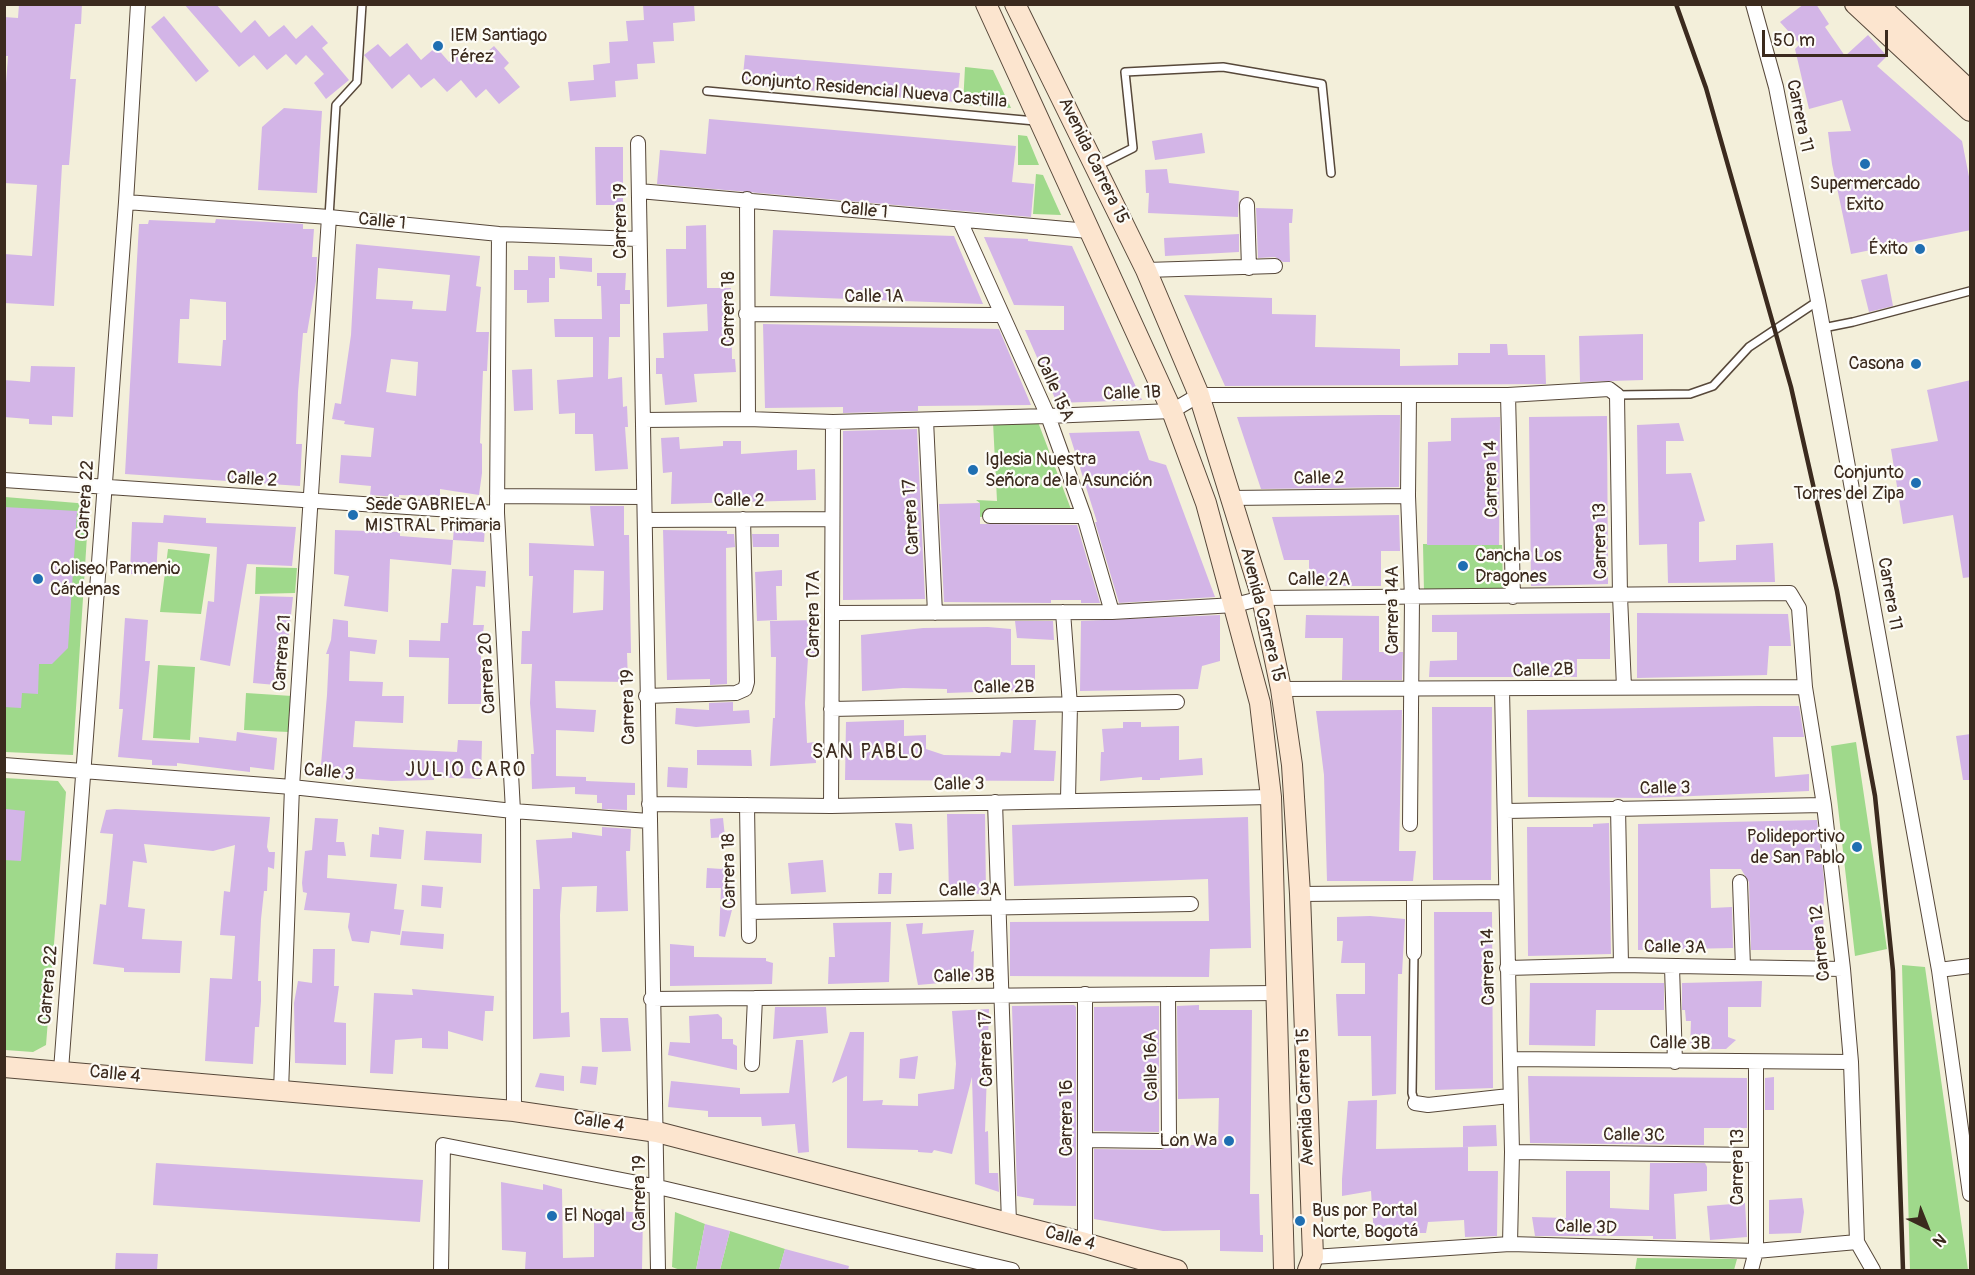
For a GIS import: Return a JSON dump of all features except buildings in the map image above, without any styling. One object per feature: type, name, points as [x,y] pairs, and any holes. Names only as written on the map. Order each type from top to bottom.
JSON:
[{"type":"main road","name":"Avenida Carrera 15","points":[[986,4],[1172,411],[1206,503],[1260,703],[1271,797],[1284,1270]]},
{"type":"main road","name":"Avenida Carrera 15","points":[[1015,4],[1146,270],[1199,395],[1262,598],[1281,690],[1292,765],[1300,894],[1311,1264]]},
{"type":"main road","points":[[1855,4],[1971,111]]},
{"type":"main road","points":[[1878,4],[1971,90]]},
{"type":"main road","name":"Calle 4","points":[[4,1067],[514,1110],[657,1132],[1085,1243],[1177,1270]]},
{"type":"street","name":"Carrera 22","points":[[61,1070],[126,202],[138,4]]},
{"type":"street","name":"Carrera 11","points":[[1753,4],[1776,87],[1823,328],[1939,970],[1970,1192]]},
{"type":"street","name":"Carrera 19","points":[[638,143],[651,999],[657,1132],[658,1270]]},
{"type":"street","name":"Calle 1","points":[[639,191],[1089,231]]},
{"type":"street","name":"Carrera 18","points":[[747,199],[748,419]]},
{"type":"street","name":"Calle 1","points":[[126,202],[329,217],[500,234],[638,239]]},
{"type":"street","points":[[1247,205],[1249,268]]},
{"type":"street","name":"Carrera 21","points":[[280,1091],[292,787],[329,217]]},
{"type":"street","name":"Calle 15A","points":[[960,221],[1048,416],[1084,516],[1112,612]]},
{"type":"street","name":"Carrera 20","points":[[500,234],[497,513],[513,811],[514,1110]]},
{"type":"street","points":[[1146,270],[1275,266]]},
{"type":"street","name":"Calle 1A","points":[[746,314],[1001,315]]},
{"type":"street","points":[[1199,395],[1508,395],[1609,389],[1617,395]]},
{"type":"street","name":"Calle 1B","points":[[643,420],[748,419],[833,422],[1172,411],[1199,395]]},
{"type":"street","name":"Carrera 14","points":[[1508,395],[1513,597]]},
{"type":"street","name":"Carrera 13","points":[[1617,395],[1620,596],[1624,687]]},
{"type":"street","name":"Carrera 14A","points":[[1409,396],[1408,496],[1412,597],[1410,824]]},
{"type":"street","name":"Carrera 17","points":[[926,420],[935,613]]},
{"type":"street","name":"Carrera 17A","points":[[831,806],[833,422]]},
{"type":"street","name":"Calle 2","points":[[4,480],[311,503],[497,513]]},
{"type":"street","points":[[497,496],[643,497]]},
{"type":"street","name":"Calle 2","points":[[1230,498],[1408,496]]},
{"type":"street","points":[[990,516],[1084,516]]},
{"type":"street","points":[[646,696],[736,693],[745,689],[747,682],[743,519]]},
{"type":"street","name":"Calle 2","points":[[645,520],[832,519]]},
{"type":"street","name":"Calle 2A","points":[[832,613],[1112,612],[1235,605],[1262,598],[1620,596],[1790,592],[1799,608]]},
{"type":"street","name":"Carrera 12","points":[[1799,608],[1805,687],[1824,805],[1843,969],[1851,1062],[1857,1242],[1873,1270]]},
{"type":"street","points":[[1063,612],[1070,705],[1068,799]]},
{"type":"street","name":"Calle 2B","points":[[1281,690],[1805,687]]},
{"type":"street","name":"Carrera 14","points":[[1502,690],[1512,1152],[1510,1244]]},
{"type":"street","name":"Calle 2B","points":[[831,708],[1177,702]]},
{"type":"street","name":"Calle 3","points":[[4,765],[292,787],[513,811],[650,821]]},
{"type":"street","name":"Calle 3","points":[[649,804],[831,806],[1068,799],[1271,797]]},
{"type":"street","name":"Carrera 17","points":[[995,802],[1009,1223]]},
{"type":"street","name":"Carrera 18","points":[[747,805],[749,936]]},
{"type":"street","name":"Calle 3","points":[[1506,811],[1618,807],[1824,805]]},
{"type":"street","points":[[1618,807],[1621,965]]},
{"type":"street","points":[[1740,882],[1743,967]]},
{"type":"street","points":[[1300,894],[1506,892]]},
{"type":"street","points":[[1414,894],[1414,953]]},
{"type":"street","name":"Calle 3A","points":[[749,912],[1191,904]]},
{"type":"street","name":"Calle 3A","points":[[1507,968],[1621,965],[1843,969]]},
{"type":"street","points":[[1939,970],[1971,966]]},
{"type":"street","points":[[1672,967],[1675,1062]]},
{"type":"street","name":"Calle 3B","points":[[651,999],[1277,993]]},
{"type":"street","name":"Carrera 16","points":[[1085,994],[1085,1243]]},
{"type":"street","name":"Calle 16A","points":[[1085,1140],[1161,1141],[1169,1136],[1168,994]]},
{"type":"street","points":[[752,1064],[755,998]]},
{"type":"street","name":"Calle 3B","points":[[1509,1059],[1851,1062]]},
{"type":"street","name":"Carrera 13","points":[[1751,1270],[1756,1251],[1756,1062]]},
{"type":"street","points":[[1415,1103],[1428,1105],[1509,1096]]},
{"type":"street","points":[[441,1270],[443,1145],[658,1186],[1012,1270]]},
{"type":"street","name":"Calle 3C","points":[[1512,1152],[1756,1155]]},
{"type":"street","name":"Calle 3D","points":[[1311,1264],[1510,1244],[1756,1251],[1857,1242]]},
{"type":"lane","points":[[329,217],[336,105],[357,82],[362,4]]},
{"type":"lane","points":[[1095,167],[1133,148],[1125,72],[1223,67],[1323,84],[1331,173]]},
{"type":"lane","name":"Conjunto Residencial Nueva Castilla","points":[[707,91],[1038,121]]},
{"type":"lane","points":[[1823,328],[1971,291]]},
{"type":"lane","points":[[1617,395],[1690,394],[1713,386],[1749,347],[1818,301]]},
{"type":"lane","points":[[1414,953],[1412,1093],[1415,1103]]},
{"type":"green space","points":[[965,67],[993,70],[1011,108],[963,105]]},
{"type":"green space","points":[[1018,135],[1027,136],[1039,165],[1018,165]]},
{"type":"green space","points":[[1036,174],[1043,175],[1061,215],[1033,214]]},
{"type":"green space","points":[[993,422],[1038,422],[1072,512],[979,517],[980,503],[976,500],[997,501]]},
{"type":"green space","points":[[5,497],[89,504],[73,755],[5,752]]},
{"type":"green space","name":"Cancha Los Dragones","points":[[1423,544],[1502,545],[1503,588],[1424,592]]},
{"type":"green space","points":[[168,549],[210,554],[201,614],[160,612]]},
{"type":"green space","points":[[256,567],[297,568],[295,593],[255,594]]},
{"type":"green space","points":[[158,665],[195,667],[190,740],[153,738]]},
{"type":"green space","points":[[246,693],[292,696],[289,732],[244,730]]},
{"type":"green space","name":"Polideportivo de San Pablo","points":[[1856,742],[1887,949],[1855,956],[1831,746]]},
{"type":"green space","points":[[4,778],[58,781],[66,792],[46,1045],[33,1052],[5,1050]]},
{"type":"green space","points":[[1902,965],[1925,967],[1968,1270],[1910,1270]]},
{"type":"green space","points":[[675,1212],[705,1224],[696,1270],[680,1270],[672,1267]]},
{"type":"green space","points":[[730,1231],[785,1249],[779,1270],[720,1270]]},
{"type":"green space","points":[[1637,1258],[1737,1259],[1734,1270],[1635,1270]]},
{"type":"railway","points":[[1676,4],[1706,88],[1791,387],[1837,591],[1875,796],[1893,971],[1903,1270]]},
{"type":"place","name":"IEM Santiago Pérez","points":[[438,46]]},
{"type":"place","name":"Supermercado Exito","points":[[1865,164]]},
{"type":"place","name":"Éxito","points":[[1920,249]]},
{"type":"place","name":"Casona","points":[[1916,364]]},
{"type":"place","name":"Iglesia Nuestra Señora de la Asunción","points":[[973,470]]},
{"type":"place","name":"Conjunto Torres del Zipa","points":[[1916,483]]},
{"type":"place","name":"Sede GABRIELA MISTRAL Primaria","points":[[353,515]]},
{"type":"place","name":"Cancha Los Dragones","points":[[1463,566]]},
{"type":"place","name":"Coliseo Parmenio Cárdenas","points":[[38,579]]},
{"type":"place","name":"Polideportivo de San Pablo","points":[[1857,847]]},
{"type":"place","name":"Lon Wa","points":[[1229,1141]]},
{"type":"place","name":"El Nogal","points":[[552,1216]]},
{"type":"place","name":"Bus por Portal Norte, Bogotá","points":[[1300,1221]]},
{"type":"district","name":"SAN PABLO","points":[[868,753]]},
{"type":"district","name":"JULIO CARO","points":[[466,771]]}]
